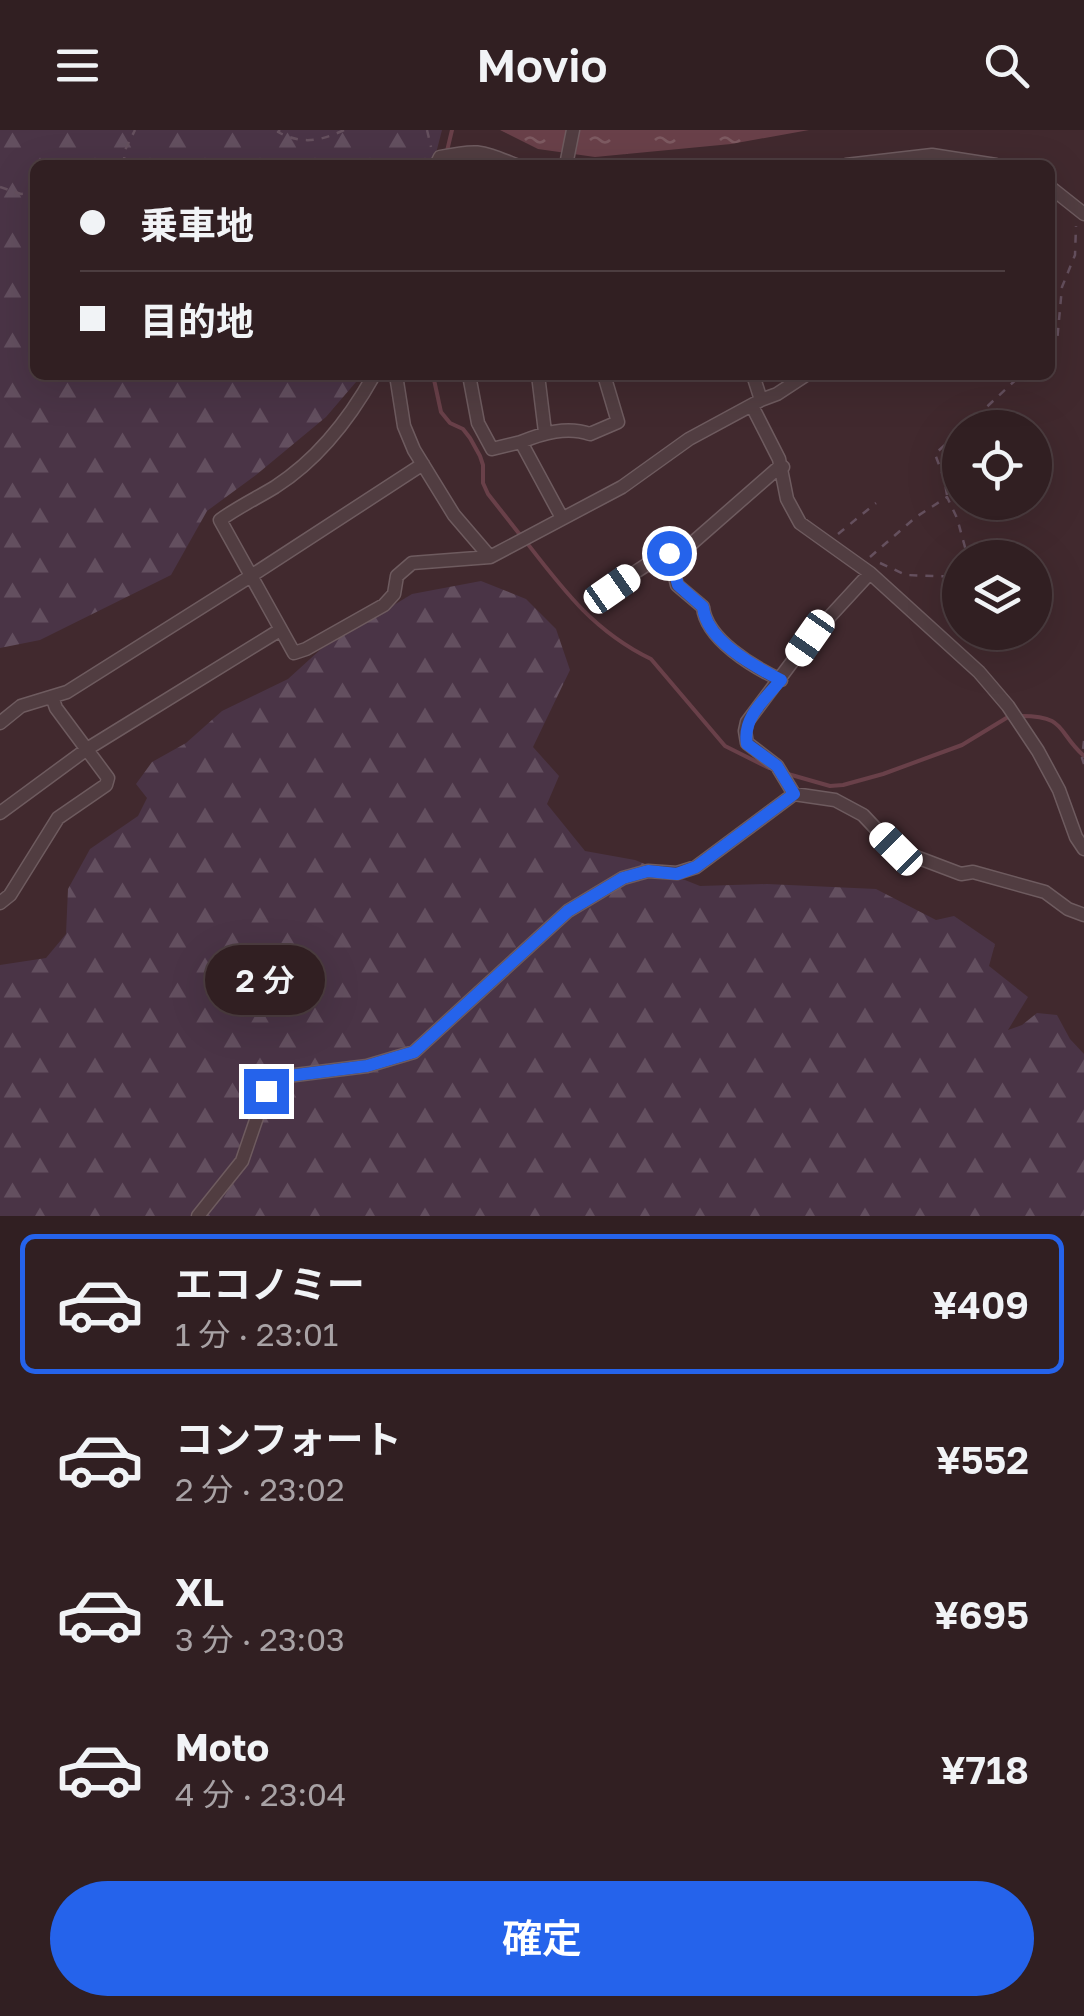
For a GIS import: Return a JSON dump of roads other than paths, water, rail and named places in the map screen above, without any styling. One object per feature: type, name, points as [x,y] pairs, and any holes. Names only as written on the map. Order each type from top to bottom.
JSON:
[{"type":"street","points":[[567,160],[573,130]]},
{"type":"street","points":[[443,160],[471,150],[485,159]]},
{"type":"street","points":[[889,160],[932,155],[964,160]]},
{"type":"street","points":[[1055,190],[1084,214]]},
{"type":"street","points":[[371,380],[352,412],[316,453],[276,486],[220,520],[294,653],[384,605],[394,594],[397,576],[412,563],[490,557],[622,487],[689,439],[798,380]]},
{"type":"street","points":[[397,380],[404,426],[414,450],[454,515],[490,557]]},
{"type":"street","points":[[470,380],[478,423],[492,449],[545,432],[590,434],[618,422],[605,380]]},
{"type":"street","points":[[539,380],[545,432]]},
{"type":"street","points":[[754,380],[756,403],[782,467],[787,499],[800,523],[870,573],[979,672],[1038,751],[1060,790],[1084,849]]},
{"type":"street","points":[[521,442],[562,518]]},
{"type":"street","points":[[0,723],[21,706],[67,692],[423,464]]},
{"type":"street","points":[[612,589],[669,553],[682,552],[782,467]]},
{"type":"street","points":[[669,553],[678,585],[703,607],[704,621],[739,656],[781,680]]},
{"type":"street","points":[[794,794],[781,771],[747,744],[748,722],[810,638],[870,573]]},
{"type":"street","points":[[0,812],[88,749],[280,630]]},
{"type":"street","points":[[0,904],[10,895],[58,818],[106,785],[108,778],[52,697]]},
{"type":"street","points":[[198,1216],[242,1162],[266,1091],[288,1076],[367,1066],[414,1052],[568,911],[623,878],[648,871],[677,874],[696,867],[794,794],[836,800],[862,815],[896,849],[961,874],[972,872],[1046,892],[1084,916]]},
{"type":"water","points":[[500,130],[809,130],[731,144],[595,157],[538,149]]},
{"type":"waterway","points":[[447,151],[452,130]]},
{"type":"waterway","points":[[434,380],[441,412],[470,438],[483,465],[483,483],[488,494],[521,536]]},
{"type":"waterway","points":[[527,543],[597,623],[651,659],[725,746],[769,768]]},
{"type":"waterway","points":[[1021,716],[1054,722],[1084,756]]},
{"type":"waterway","points":[[788,774],[830,786],[843,785],[962,745],[1012,717]]}]
